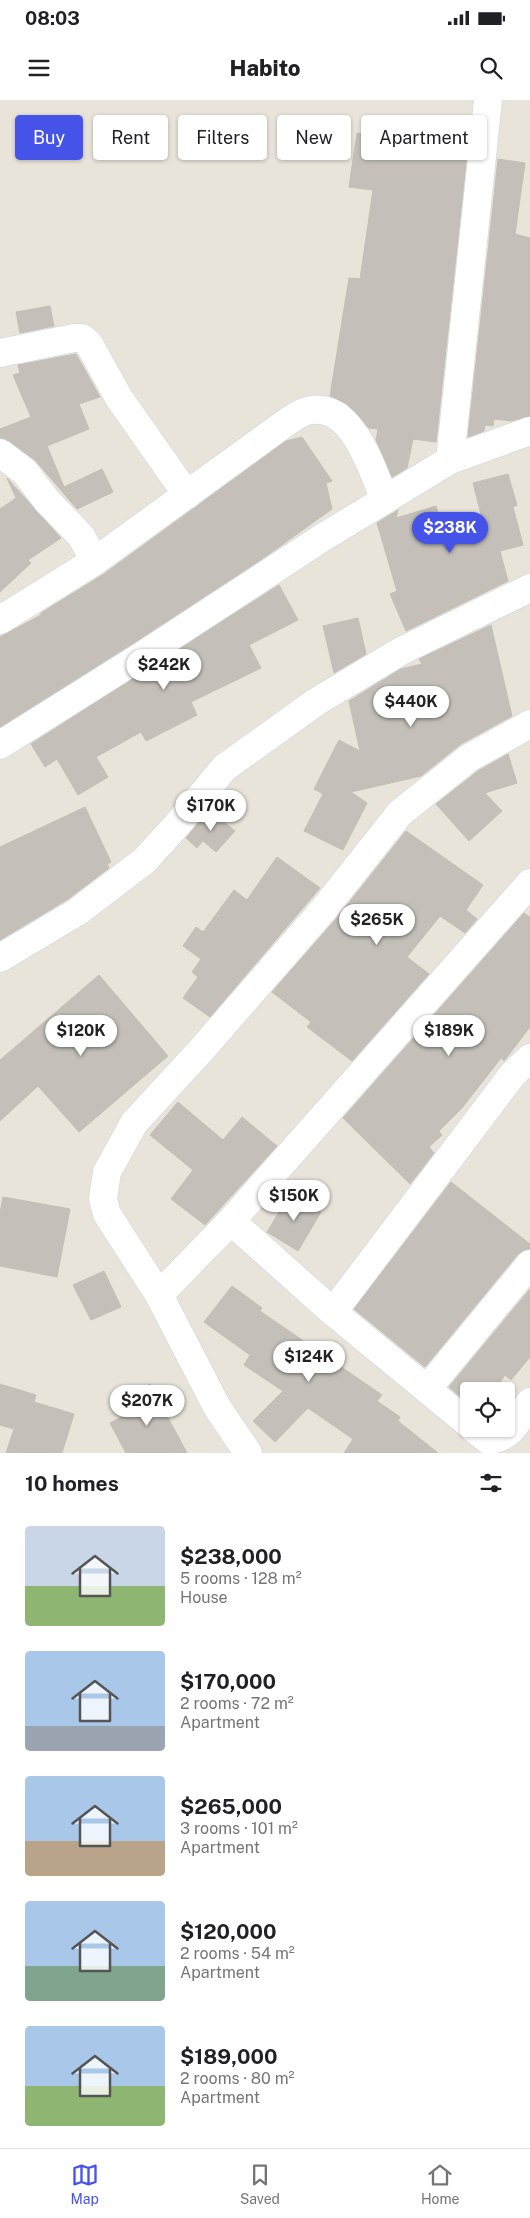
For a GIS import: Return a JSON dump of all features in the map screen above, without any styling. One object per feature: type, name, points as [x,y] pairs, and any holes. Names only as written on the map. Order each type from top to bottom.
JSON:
[{"type":"street","points":[[450,460],[488,100]]},
{"type":"street","points":[[0,353],[82,338],[89,344],[119,398],[187,495]]},
{"type":"street","points":[[0,620],[95,561],[291,420],[307,411],[323,411],[344,421],[355,432],[385,500]]},
{"type":"street","points":[[0,745],[140,657],[322,538],[450,460],[530,431]]},
{"type":"street","points":[[0,453],[25,472],[47,501],[81,536],[95,561]]},
{"type":"street","points":[[0,958],[77,912],[144,861],[177,825],[224,768],[316,702],[401,651],[530,588]]},
{"type":"street","points":[[248,1453],[217,1407],[159,1295],[107,1214],[103,1199],[107,1172],[134,1123],[203,1048],[324,909],[400,813],[470,758],[530,724]]},
{"type":"street","points":[[159,1295],[230,1221],[530,882]]},
{"type":"street","points":[[333,1312],[513,1074],[530,1058]]},
{"type":"street","points":[[230,1221],[333,1312],[460,1416]]},
{"type":"street","points":[[428,1388],[530,1264]]},
{"type":"street","points":[[515,1424],[530,1402]]},
{"type":"street","points":[[484,1437],[488,1440],[504,1437]]},
{"type":"building","points":[[357,133],[361,134],[361,160],[466,160],[436,442],[413,439],[407,468],[392,477],[376,440],[378,429],[369,428],[347,404],[330,396],[349,278],[360,279],[373,190],[349,187]]},
{"type":"building","points":[[498,159],[525,163],[515,234],[530,238],[530,416],[511,421],[494,419],[493,426],[485,425],[484,431],[468,437]]},
{"type":"building","points":[[50,306],[54,326],[20,333],[16,312]]},
{"type":"building","points":[[76,354],[100,397],[79,404],[89,429],[47,446],[64,487],[102,469],[113,492],[77,509],[35,460],[9,441],[0,438],[0,429],[31,417],[13,375],[20,373],[18,365]]},
{"type":"building","points":[[302,437],[332,481],[326,483],[332,509],[265,557],[0,727],[0,637],[41,615],[41,613],[104,574],[286,441]]},
{"type":"building","points":[[508,474],[517,505],[513,507],[523,545],[500,551],[508,581],[406,631],[390,594],[397,591],[377,523],[398,510],[396,518],[436,506],[444,533],[483,522],[473,483]]},
{"type":"building","points":[[7,478],[61,538],[28,560],[31,563],[0,592],[0,509],[16,498]]},
{"type":"building","points":[[279,585],[298,620],[249,645],[261,668],[191,702],[197,715],[146,741],[141,732],[96,757],[108,777],[78,795],[57,759],[45,767],[31,744]]},
{"type":"building","points":[[358,618],[366,654],[334,673],[323,626]]},
{"type":"building","points":[[491,625],[512,716],[461,744],[421,776],[351,792],[367,803],[343,850],[304,831],[323,794],[314,789],[339,740],[360,751],[349,701],[401,669],[422,664],[419,659]]},
{"type":"building","points":[[508,754],[517,783],[485,793],[502,811],[469,841],[436,804],[478,771]]},
{"type":"building","points":[[85,807],[111,862],[107,864],[109,868],[68,899],[0,940],[0,847]]},
{"type":"building","points":[[209,810],[235,831],[216,852],[203,841],[197,848],[186,838]]},
{"type":"building","points":[[406,831],[483,885],[466,910],[477,919],[465,933],[440,916],[407,957],[429,974],[352,1061],[307,1027],[311,1022],[272,992],[336,919]]},
{"type":"building","points":[[277,857],[320,888],[210,1017],[183,998],[198,977],[192,972],[201,959],[183,946],[196,927],[203,932],[234,890],[247,900]]},
{"type":"building","points":[[524,913],[530,917],[530,1027],[504,1061],[501,1058],[462,1108],[439,1131],[442,1135],[429,1147],[434,1153],[410,1184],[343,1118]]},
{"type":"building","points":[[99,975],[168,1056],[79,1132],[38,1086],[0,1121],[0,1060]]},
{"type":"building","points":[[178,1102],[223,1140],[242,1117],[277,1146],[205,1225],[171,1199],[193,1170],[150,1135]]},
{"type":"building","points":[[451,1182],[530,1244],[530,1249],[518,1254],[425,1367],[354,1309]]},
{"type":"building","points":[[290,1194],[321,1212],[298,1251],[267,1232]]},
{"type":"building","points":[[3,1197],[70,1209],[57,1277],[0,1266],[0,1213]]},
{"type":"building","points":[[104,1271],[121,1307],[91,1320],[73,1285]]},
{"type":"building","points":[[232,1286],[262,1308],[260,1311],[382,1395],[377,1401],[400,1417],[398,1421],[438,1453],[344,1453],[353,1439],[308,1408],[275,1442],[253,1421],[283,1391],[244,1365],[250,1355],[204,1322]]},
{"type":"building","points":[[530,1289],[530,1357],[511,1380],[505,1375],[500,1382],[460,1382],[460,1396],[449,1387]]},
{"type":"building","points":[[0,1384],[36,1395],[34,1402],[74,1414],[62,1453],[6,1453],[14,1429],[0,1425]]},
{"type":"building","points":[[150,1384],[187,1453],[126,1453],[110,1423],[134,1410],[127,1397]]}]
